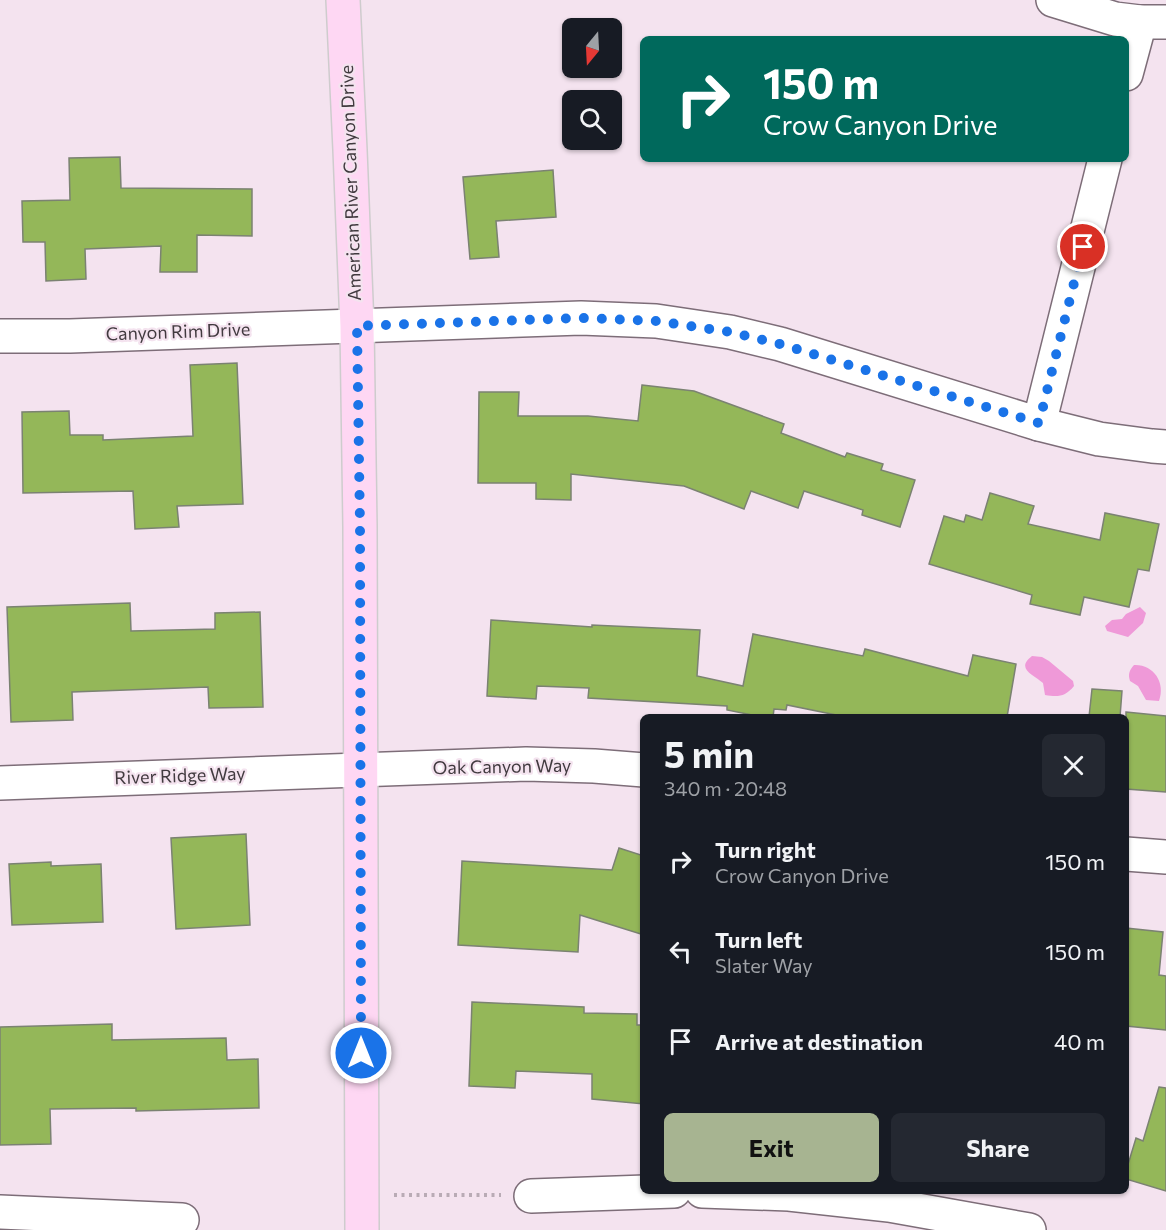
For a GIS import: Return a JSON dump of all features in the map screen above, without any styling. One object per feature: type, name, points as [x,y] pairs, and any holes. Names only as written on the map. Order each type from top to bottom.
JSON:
[{"type":"main road","name":"American River Canyon Drive","points":[[343,0],[357,326],[360,526],[362,1230]]},
{"type":"street","points":[[1053,0],[1115,19],[1153,22],[1129,68]]},
{"type":"street","points":[[1039,423],[1104,162]]},
{"type":"street","name":"Canyon Rim Drive","points":[[0,336],[70,336],[581,318],[656,321],[730,332],[780,344],[1099,439],[1166,447]]},
{"type":"street","name":"Oak Canyon Way","points":[[360,770],[526,764],[640,770]]},
{"type":"street","name":"River Ridge Way","points":[[0,783],[360,770]]},
{"type":"street","points":[[1129,854],[1166,857]]},
{"type":"street","points":[[531,1196],[640,1192]]},
{"type":"street","points":[[789,1194],[878,1204],[1029,1230]]},
{"type":"street","points":[[0,1212],[182,1220]]},
{"type":"path","points":[[362,1194],[531,1196]]},
{"type":"shaded area","points":[[1140,607],[1146,613],[1143,623],[1128,637],[1107,631],[1105,626],[1112,620],[1122,619],[1126,614]]},
{"type":"shaded area","points":[[1032,656],[1042,657],[1049,661],[1073,681],[1074,686],[1061,695],[1045,695],[1043,683],[1028,671],[1025,665]]},
{"type":"shaded area","points":[[1134,665],[1147,668],[1156,676],[1161,687],[1159,701],[1146,700],[1138,686],[1130,681],[1129,673]]},
{"type":"building","points":[[120,157],[121,188],[252,189],[252,236],[197,235],[197,272],[160,272],[161,246],[85,249],[86,279],[46,281],[45,242],[23,242],[22,201],[70,200],[69,158]]},
{"type":"building","points":[[553,170],[556,217],[496,221],[499,257],[470,259],[463,177]]},
{"type":"building","points":[[237,363],[243,504],[177,506],[179,527],[135,529],[133,491],[23,493],[22,412],[69,411],[70,435],[103,435],[103,440],[193,436],[190,365]]},
{"type":"building","points":[[642,385],[694,391],[784,424],[781,433],[845,457],[847,453],[883,464],[881,470],[915,480],[900,527],[862,515],[863,510],[804,491],[798,508],[751,491],[744,509],[684,486],[571,474],[571,500],[536,499],[536,483],[478,483],[479,392],[519,392],[518,416],[588,416],[638,421]]},
{"type":"building","points":[[990,493],[1034,506],[1028,524],[1100,540],[1105,513],[1159,524],[1149,571],[1138,569],[1129,607],[1084,597],[1080,615],[1030,604],[1032,595],[929,564],[944,516],[964,522],[966,515],[982,520]]},
{"type":"building","points":[[130,603],[131,631],[215,629],[215,613],[260,612],[263,707],[209,708],[208,687],[72,692],[73,720],[11,722],[7,607]]},
{"type":"building","points":[[491,620],[592,627],[592,625],[700,630],[697,676],[743,686],[753,634],[863,656],[865,649],[968,676],[973,655],[1016,664],[1008,714],[831,714],[787,705],[786,710],[774,709],[773,714],[747,714],[727,710],[727,706],[588,698],[589,688],[537,686],[536,699],[487,696]]},
{"type":"building","points":[[1092,689],[1122,691],[1120,714],[1089,714]]},
{"type":"building","points":[[1126,712],[1166,716],[1166,792],[1129,789],[1129,714]]},
{"type":"building","points":[[246,834],[250,925],[176,929],[171,838]]},
{"type":"building","points":[[619,848],[640,855],[640,934],[580,915],[578,952],[458,945],[462,861],[612,870]]},
{"type":"building","points":[[51,862],[51,866],[101,864],[103,922],[12,925],[9,864]]},
{"type":"building","points":[[1129,928],[1163,932],[1159,975],[1166,976],[1166,1030],[1129,1026]]},
{"type":"building","points":[[472,1002],[584,1007],[584,1013],[637,1014],[637,1025],[640,1025],[640,1104],[592,1099],[592,1074],[516,1071],[515,1088],[469,1086]]},
{"type":"building","points":[[112,1024],[112,1040],[226,1038],[227,1060],[258,1059],[259,1108],[136,1111],[136,1108],[50,1109],[51,1144],[0,1145],[0,1027]]},
{"type":"building","points":[[1159,1087],[1166,1088],[1166,1191],[1129,1180],[1129,1161],[1136,1138],[1143,1141]]},
{"type":"route","points":[[361,1053],[360,526],[357,326],[581,318],[656,321],[730,332],[780,344],[1039,423],[1083,247]]}]
